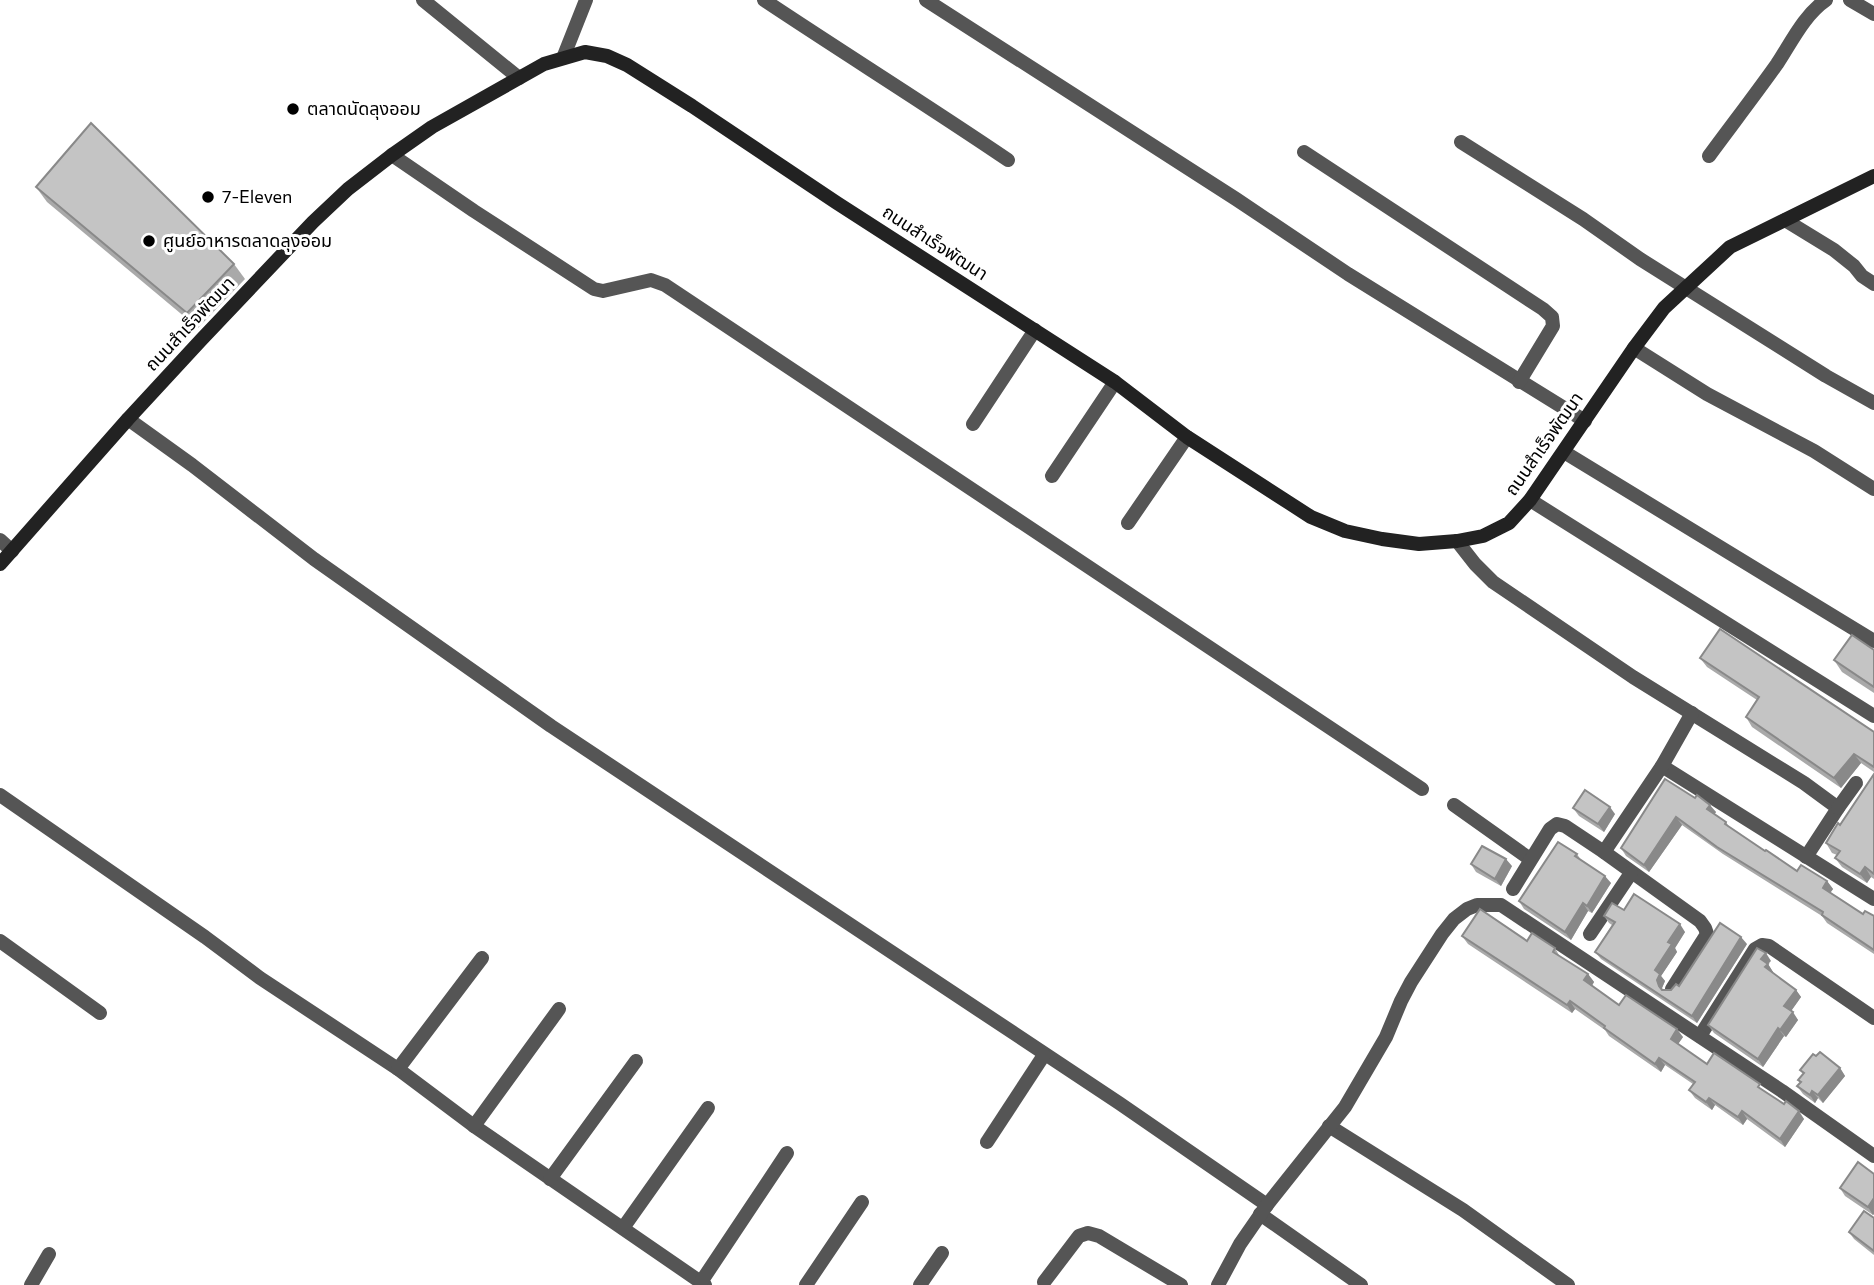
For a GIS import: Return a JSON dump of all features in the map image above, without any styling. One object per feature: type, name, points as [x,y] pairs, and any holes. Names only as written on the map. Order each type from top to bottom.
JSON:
[{"type":"street","points":[[423,0],[519,78]]},
{"type":"street","points":[[563,58],[586,0]]},
{"type":"street","points":[[764,0],[1007,160]]},
{"type":"street","points":[[926,0],[1348,274],[1585,421]]},
{"type":"street","points":[[1709,156],[1799,31],[1826,0]]},
{"type":"street","points":[[1850,0],[1874,14]]},
{"type":"street","name":"ถนนสำเร็จพัฒนา","points":[[0,564],[128,419],[241,297],[348,189],[432,127],[544,64],[585,52],[607,56],[627,65],[692,106],[1115,382],[1187,437],[1311,517],[1345,531],[1419,544],[1483,536],[1509,523],[1530,500],[1664,308],[1731,247],[1874,176]]},
{"type":"street","points":[[1461,142],[1583,219],[1640,259],[1826,376],[1874,403]]},
{"type":"street","points":[[1304,152],[1552,317],[1553,326],[1520,382]]},
{"type":"street","points":[[392,155],[594,289],[603,291],[651,280],[665,285],[1422,789]]},
{"type":"street","points":[[1785,219],[1834,250],[1874,284]]},
{"type":"street","points":[[972,424],[1035,330]]},
{"type":"street","points":[[1634,348],[1707,394],[1814,451],[1874,489]]},
{"type":"street","points":[[1052,476],[1115,382]]},
{"type":"street","points":[[128,419],[314,559],[551,726],[1108,1096],[1263,1209],[1361,1285]]},
{"type":"street","points":[[1128,523],[1187,437]]},
{"type":"street","points":[[1564,452],[1874,641]]},
{"type":"street","points":[[1530,500],[1874,716]]},
{"type":"street","points":[[0,540],[12,551]]},
{"type":"street","points":[[1457,541],[1493,582],[1633,677],[1804,783],[1838,808]]},
{"type":"street","points":[[1604,852],[1662,765],[1692,713]]},
{"type":"street","points":[[1662,765],[1874,900]]},
{"type":"street","points":[[1806,857],[1856,783]]},
{"type":"street","points":[[0,795],[703,1283],[787,1153]]},
{"type":"street","points":[[1454,805],[1530,859]]},
{"type":"street","points":[[1513,889],[1549,830],[1557,824],[1565,826],[1700,921],[1705,928],[1706,934],[1672,989]]},
{"type":"street","points":[[1590,934],[1631,873]]},
{"type":"street","points":[[1219,1285],[1240,1244],[1263,1209],[1345,1107],[1386,1037],[1411,982],[1442,934],[1454,919],[1477,905],[1501,905],[1700,1036],[1874,1156]]},
{"type":"street","points":[[0,941],[100,1013]]},
{"type":"street","points":[[1700,1036],[1755,949],[1762,945],[1769,946],[1874,1018]]},
{"type":"street","points":[[398,1069],[482,958]]},
{"type":"street","points":[[474,1126],[559,1009]]},
{"type":"street","points":[[987,1142],[1044,1055]]},
{"type":"street","points":[[550,1179],[636,1061]]},
{"type":"street","points":[[623,1228],[708,1108]]},
{"type":"street","points":[[1329,1126],[1463,1210],[1568,1285]]},
{"type":"street","points":[[806,1285],[862,1202]]},
{"type":"street","points":[[1044,1282],[1079,1236],[1088,1233],[1099,1236],[1181,1285]]},
{"type":"street","points":[[920,1285],[942,1253]]},
{"type":"street","points":[[31,1285],[49,1254]]},
{"type":"building","name":"ศูนย์อาหารตลาดลุงออม","points":[[91,123],[234,264],[187,313],[36,187]]},
{"type":"building","points":[[1720,629],[1874,732],[1874,767],[1854,754],[1834,778],[1746,717],[1759,697],[1700,658]]},
{"type":"building","points":[[1852,635],[1874,650],[1874,687],[1834,660]]},
{"type":"building","points":[[1874,774],[1874,874],[1865,867],[1860,874],[1835,858],[1840,851],[1826,843]]},
{"type":"building","points":[[1665,779],[1695,798],[1697,795],[1710,805],[1707,809],[1726,822],[1725,824],[1765,851],[1797,871],[1801,865],[1827,881],[1823,888],[1863,914],[1865,911],[1874,916],[1874,950],[1822,915],[1823,912],[1717,847],[1676,817],[1644,865],[1621,848]]},
{"type":"building","points":[[1585,790],[1610,807],[1598,824],[1573,808]]},
{"type":"building","points":[[1558,842],[1605,876],[1587,906],[1583,903],[1565,932],[1519,901]]},
{"type":"building","points":[[1482,846],[1506,859],[1495,879],[1471,864]]},
{"type":"building","points":[[1634,894],[1680,924],[1668,942],[1672,944],[1655,970],[1660,974],[1657,980],[1662,990],[1671,990],[1676,984],[1679,986],[1720,923],[1741,937],[1692,1016],[1595,952],[1615,922],[1604,916],[1612,903],[1624,910]]},
{"type":"building","points":[[1480,909],[1527,941],[1532,933],[1555,948],[1553,952],[1588,974],[1584,980],[1619,1005],[1626,995],[1677,1029],[1671,1039],[1707,1064],[1714,1053],[1760,1084],[1758,1087],[1784,1104],[1786,1101],[1799,1111],[1780,1139],[1742,1111],[1738,1117],[1709,1098],[1706,1102],[1689,1090],[1695,1082],[1659,1058],[1655,1064],[1570,1001],[1567,1005],[1462,936]]},
{"type":"building","points":[[1757,948],[1766,953],[1761,959],[1768,964],[1765,967],[1796,990],[1784,1006],[1793,1012],[1780,1030],[1778,1028],[1758,1059],[1708,1025]]},
{"type":"building","points":[[1820,1052],[1840,1068],[1818,1095],[1812,1091],[1810,1095],[1797,1086],[1804,1073],[1800,1070],[1813,1054],[1816,1056]]},
{"type":"building","points":[[1858,1162],[1874,1174],[1874,1198],[1868,1207],[1840,1188]]},
{"type":"building","points":[[1864,1211],[1874,1218],[1874,1251],[1849,1232]]},
{"type":"place","name":"ตลาดนัดลุงออม","points":[[293,109]]},
{"type":"place","name":"7-Eleven","points":[[208,197]]},
{"type":"place","name":"ศูนย์อาหารตลาดลุงออม","points":[[149,241]]}]
